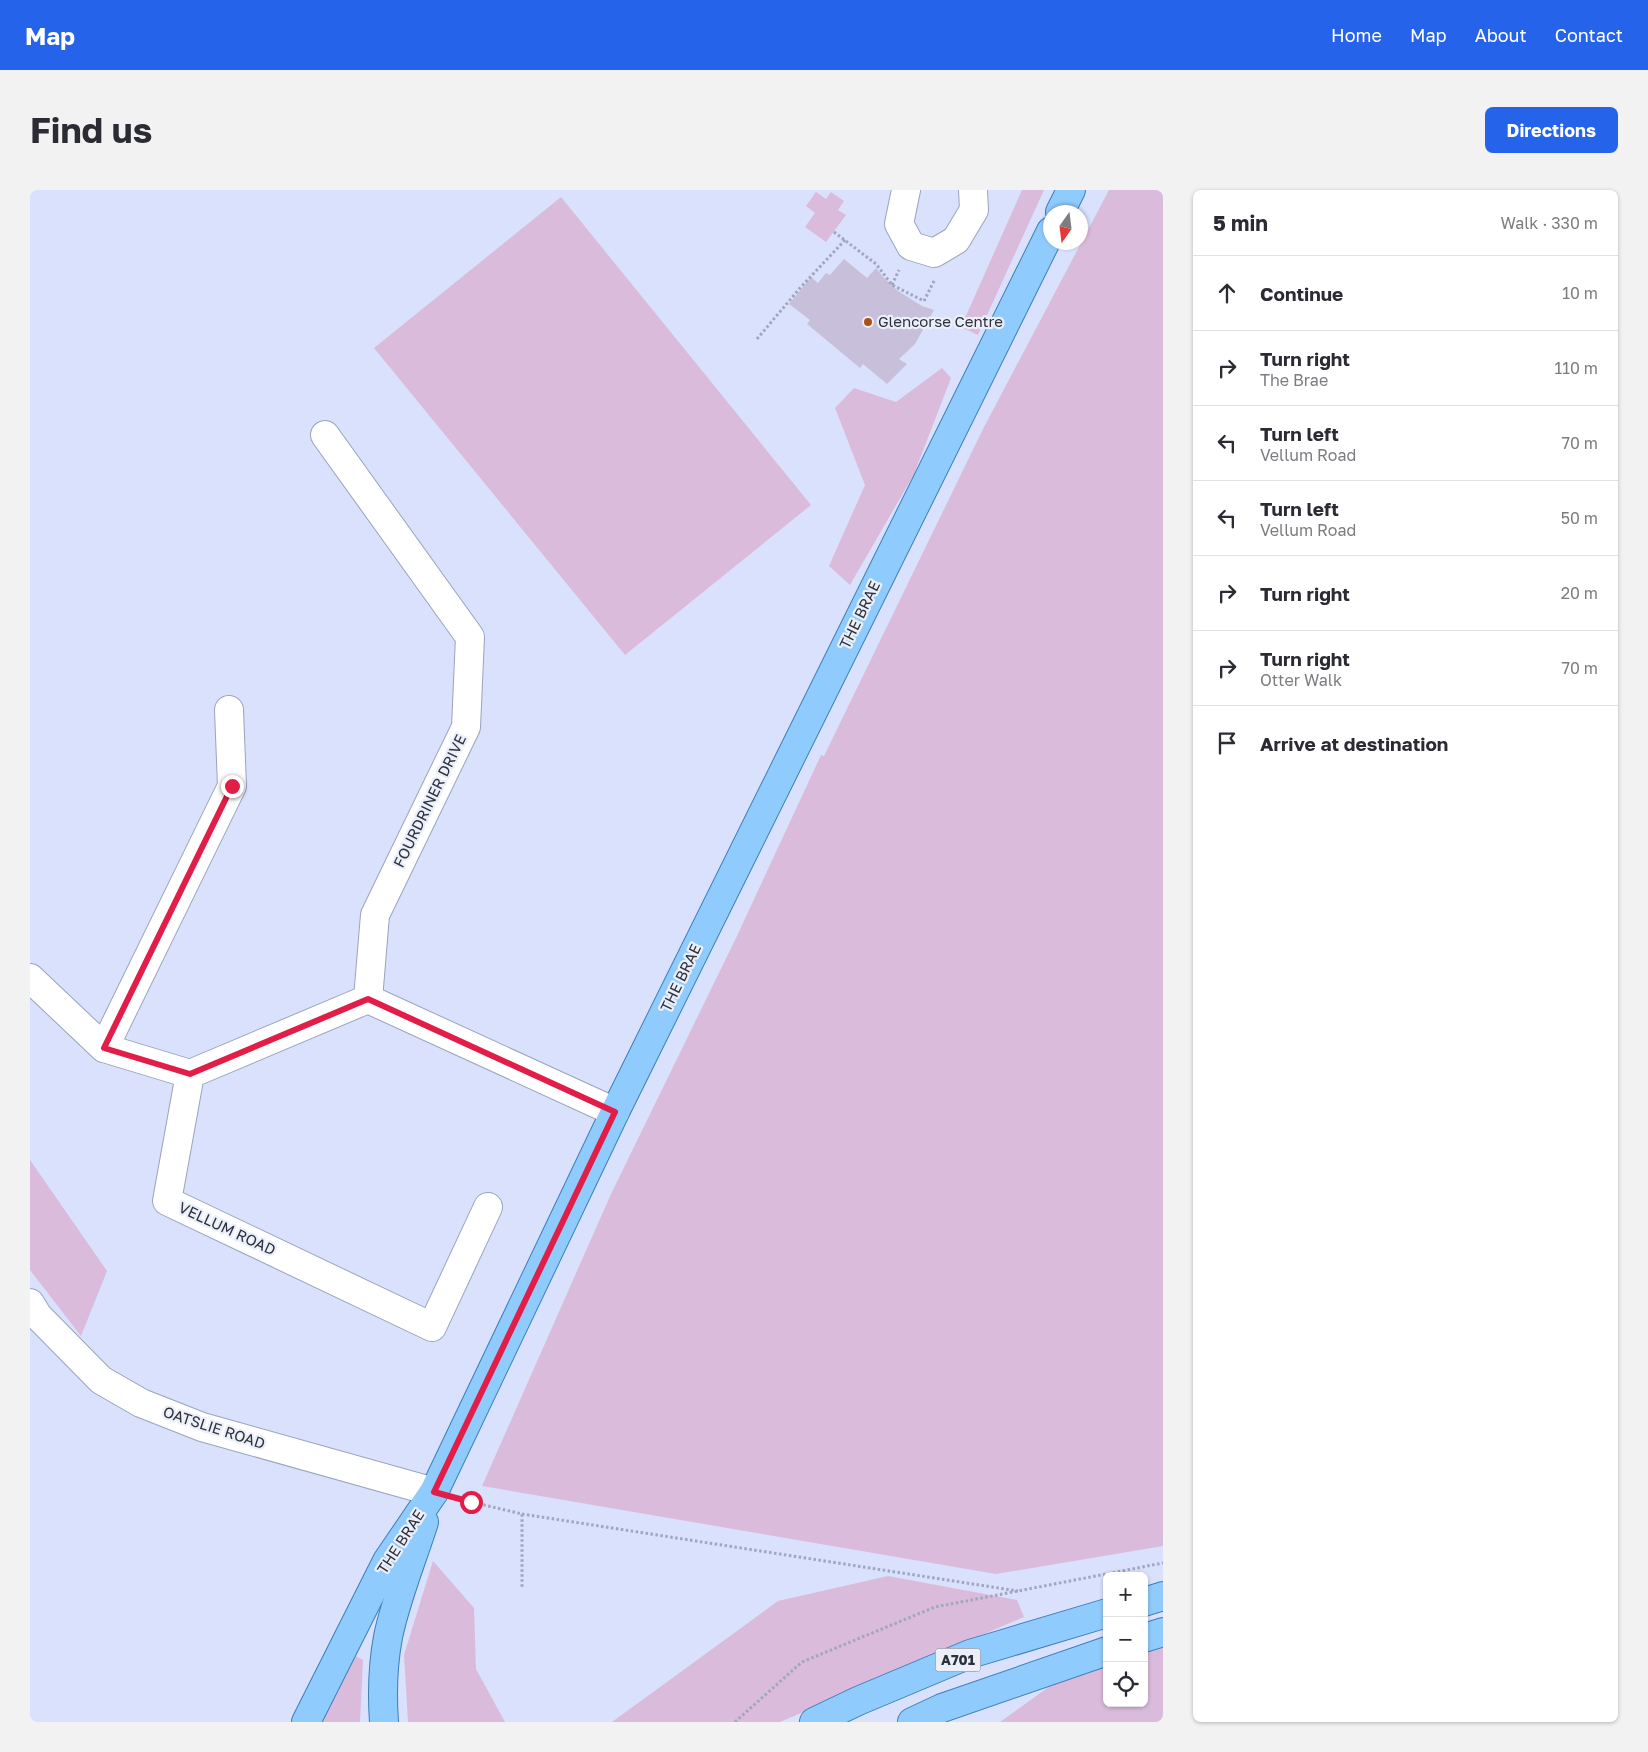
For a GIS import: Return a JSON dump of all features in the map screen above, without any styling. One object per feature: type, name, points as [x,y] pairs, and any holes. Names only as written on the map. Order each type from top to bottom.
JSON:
[{"type":"main road","points":[[1064,205],[1071,190]]},
{"type":"main road","name":"THE BRAE","points":[[306,1722],[387,1561],[434,1492],[615,1112],[1043,245]]},
{"type":"main road","points":[[384,1722],[384,1673],[388,1637],[434,1492]]},
{"type":"main road","points":[[1148,1601],[1163,1596]]},
{"type":"main road","name":"A701","points":[[814,1722],[970,1654],[1103,1614]]},
{"type":"main road","points":[[1148,1637],[1163,1632]]},
{"type":"main road","name":"A701","points":[[912,1722],[942,1708],[1103,1652]]},
{"type":"street","points":[[906,190],[899,224],[911,246],[934,253],[956,240],[974,210],[973,190]]},
{"type":"street","name":"FOURDRINER DRIVE","points":[[325,435],[470,637],[466,727],[375,915],[368,999]]},
{"type":"street","points":[[104,1048],[232,786],[229,710]]},
{"type":"street","points":[[30,978],[104,1048],[190,1074],[368,999],[615,1112]]},
{"type":"street","name":"VELLUM ROAD","points":[[190,1074],[167,1201],[432,1327],[488,1207]]},
{"type":"street","name":"OATSLIE ROAD","points":[[30,1303],[38,1316],[101,1380],[141,1403],[202,1427],[434,1492]]},
{"type":"path","points":[[834,232],[876,264],[892,285]]},
{"type":"path","points":[[757,339],[800,288],[845,240]]},
{"type":"path","points":[[434,1492],[522,1514],[1018,1590]]},
{"type":"path","points":[[522,1514],[522,1589]]},
{"type":"path","points":[[735,1722],[802,1662],[935,1607],[1163,1563]]},
{"type":"shaded area","points":[[1022,190],[1044,190],[978,335],[961,327]]},
{"type":"shaded area","points":[[1109,190],[1163,190],[1163,1546],[996,1574],[482,1486],[611,1194],[736,938],[821,755],[824,756],[983,429],[1077,250],[1088,250],[1088,230]]},
{"type":"shaded area","points":[[816,192],[826,199],[831,192],[844,201],[838,210],[846,215],[826,242],[805,227],[815,213],[806,206]]},
{"type":"shaded area","points":[[561,197],[811,505],[625,655],[374,348]]},
{"type":"shaded area","points":[[942,368],[951,378],[914,474],[850,585],[829,566],[865,485],[835,408],[854,388],[896,402]]},
{"type":"shaded area","points":[[30,1160],[107,1271],[81,1336],[30,1270]]},
{"type":"shaded area","points":[[433,1561],[474,1608],[476,1669],[505,1722],[408,1722],[404,1655]]},
{"type":"shaded area","points":[[888,1576],[1017,1600],[1024,1617],[780,1722],[612,1722],[778,1601]]},
{"type":"shaded area","points":[[1163,1644],[1163,1722],[1000,1722],[1050,1686],[1103,1666],[1103,1707],[1148,1707],[1148,1650]]},
{"type":"shaded area","points":[[352,1654],[363,1660],[360,1722],[318,1722]]},
{"type":"building","name":"Glencorse Centre","points":[[844,259],[867,278],[876,268],[898,291],[922,306],[934,310],[915,344],[899,359],[907,364],[887,384],[863,364],[860,368],[807,324],[810,320],[789,304],[811,277],[818,283],[826,273],[830,275]]},
{"type":"place","name":"Glencorse Centre","points":[[868,322]]},
{"type":"route","points":[[232,786],[104,1048],[190,1074],[368,999],[615,1112],[434,1492],[471,1502]]}]
